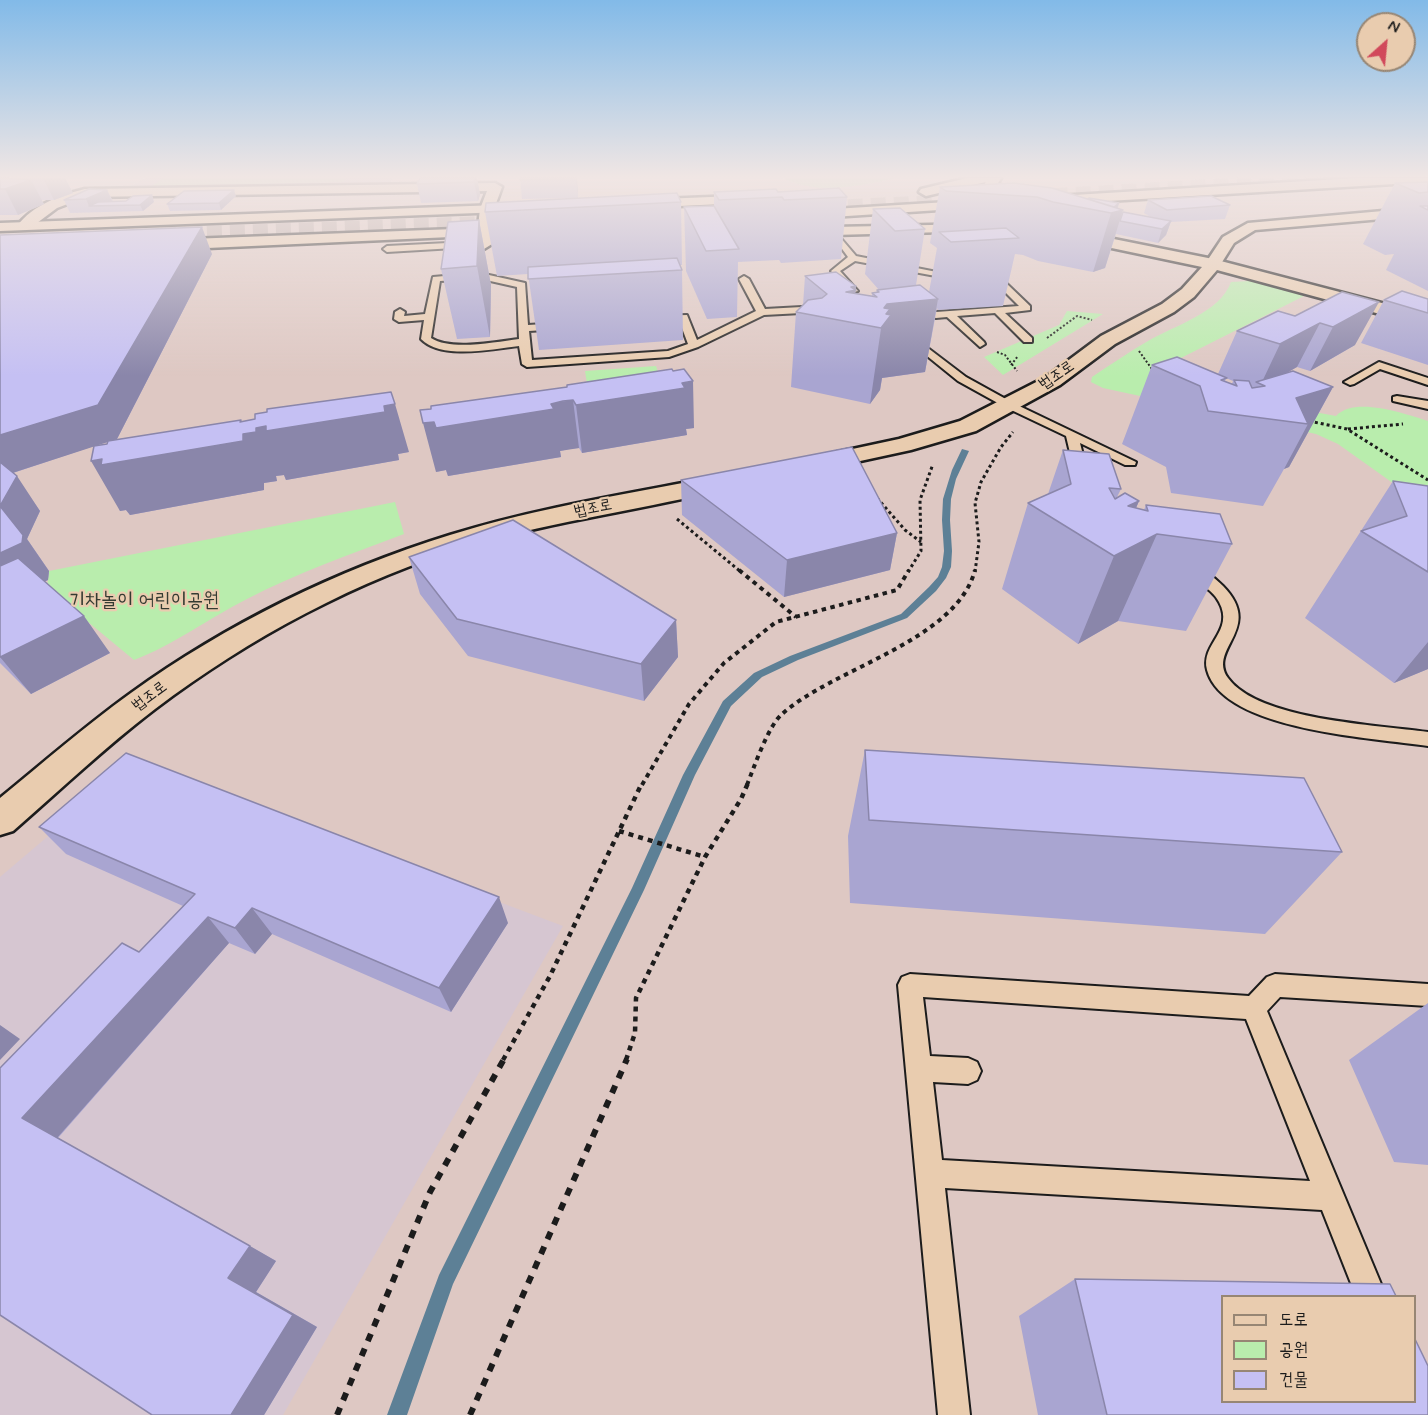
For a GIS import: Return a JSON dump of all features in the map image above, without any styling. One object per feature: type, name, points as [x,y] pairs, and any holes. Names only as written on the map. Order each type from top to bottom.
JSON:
[{"type":"street","points":[[483,255],[484,244]]},
{"type":"street","points":[[143,246],[483,255],[510,244]]},
{"type":"street","points":[[1111,244],[1213,264],[1428,321]]},
{"type":"street","name":"법조로","points":[[789,469],[903,445],[968,426],[1009,405],[1045,385],[1119,333],[1168,308],[1188,293],[1213,264],[1223,244]]},
{"type":"street","name":"법조로","points":[[0,820],[143,701],[214,654],[311,601],[387,567],[507,527],[754,476]]},
{"type":"lane","points":[[841,244],[853,258],[1004,285],[1027,308],[936,315],[901,310]]},
{"type":"lane","points":[[387,249],[483,255],[513,283],[522,285],[527,364],[669,354],[694,345],[762,312],[826,308]]},
{"type":"lane","points":[[483,255],[436,279],[426,339],[429,343],[451,347],[524,342]]},
{"type":"lane","points":[[853,258],[835,271],[859,297]]},
{"type":"lane","points":[[513,283],[535,278]]},
{"type":"lane","points":[[744,279],[762,312]]},
{"type":"lane","points":[[997,310],[1028,340]]},
{"type":"lane","points":[[400,312],[399,319],[429,317]]},
{"type":"lane","points":[[949,314],[980,344]]},
{"type":"lane","points":[[649,319],[683,317],[694,345]]},
{"type":"lane","points":[[523,328],[569,325]]},
{"type":"lane","points":[[920,345],[962,380],[1034,418],[1084,437],[1130,462]]},
{"type":"lane","points":[[1350,382],[1379,365],[1428,382]]},
{"type":"lane","points":[[1397,399],[1428,405]]},
{"type":"lane","points":[[1084,437],[1079,471],[1085,486]]},
{"type":"lane","points":[[1180,562],[1207,580],[1224,596],[1238,629],[1215,658],[1217,674],[1248,704],[1266,713],[1288,719],[1428,739]]},
{"type":"lane","points":[[954,1415],[910,985],[1254,1008]]},
{"type":"lane","points":[[1254,1008],[1275,985],[1428,995]]},
{"type":"lane","points":[[1254,1008],[1371,1295]]},
{"type":"lane","points":[[919,1068],[968,1071]]},
{"type":"lane","points":[[929,1173],[1330,1196]]},
{"type":"path","points":[[1045,339],[1057,333],[1077,316],[1119,333],[1137,348],[1156,375]]},
{"type":"path","points":[[980,344],[1005,355],[1018,373],[1045,385]]},
{"type":"path","points":[[1011,365],[1019,354]]},
{"type":"path","points":[[470,1415],[489,1366],[623,1070],[635,1033],[636,999],[705,856],[741,799],[762,749],[780,716],[838,677],[879,658],[920,634],[956,605],[975,573],[980,542],[975,503],[981,482],[1001,447],[1014,431],[1034,418]]},
{"type":"path","points":[[1303,420],[1347,429],[1408,424]]},
{"type":"path","points":[[1347,429],[1428,480]]},
{"type":"path","points":[[841,457],[905,530],[921,542]]},
{"type":"path","points":[[337,1415],[430,1192],[550,976],[645,778],[689,704],[724,663],[776,622],[897,590],[921,551],[920,500],[929,471],[937,457]]},
{"type":"path","points":[[651,498],[796,617]]},
{"type":"path","points":[[619,831],[705,856]]},
{"type":"shaded area","points":[[133,764],[563,926],[283,1415],[0,1415],[0,877]]},
{"type":"green space","points":[[1250,281],[1310,293],[1171,363],[1184,388],[1336,416],[1344,410],[1367,407],[1394,411],[1428,421],[1428,508],[1338,444],[1316,434],[1103,388],[1091,382],[1092,377],[1158,335],[1195,318],[1217,302],[1231,282]]},
{"type":"green space","points":[[1067,311],[1103,314],[1003,375],[984,357],[1059,325]]},
{"type":"green space","points":[[656,366],[662,384],[588,390],[585,371]]},
{"type":"green space","name":"기차놀이 어린이공원","points":[[395,502],[404,534],[285,581],[233,606],[163,647],[134,660],[47,588],[49,571]]},
{"type":"building","points":[[0,244],[192,244],[98,405],[0,435]]},
{"type":"building","points":[[445,244],[478,244],[477,266],[441,269]]},
{"type":"building","points":[[703,244],[736,244],[739,249],[706,251]]},
{"type":"building","points":[[677,258],[682,270],[528,279],[528,267]]},
{"type":"building","points":[[836,272],[856,286],[851,287],[856,290],[846,292],[877,297],[872,293],[879,292],[877,290],[920,285],[938,299],[887,304],[884,308],[890,309],[886,314],[891,315],[881,328],[796,312],[808,300],[822,298],[827,294],[805,276]]},
{"type":"building","points":[[1402,291],[1428,299],[1428,313],[1384,300]]},
{"type":"building","points":[[1342,292],[1379,302],[1333,327],[1320,323],[1280,344],[1237,331],[1278,311],[1295,316]]},
{"type":"building","points":[[1177,357],[1227,378],[1221,380],[1237,386],[1234,380],[1249,381],[1252,388],[1265,386],[1256,382],[1293,371],[1333,387],[1296,398],[1308,424],[1208,411],[1200,386],[1152,365]]},
{"type":"building","points":[[672,369],[673,371],[684,369],[693,381],[682,383],[685,388],[576,405],[573,400],[563,401],[551,404],[554,409],[436,428],[434,422],[423,423],[420,410],[431,409],[431,406],[567,387],[567,385]]},
{"type":"building","points":[[391,392],[395,404],[384,406],[385,412],[266,431],[266,426],[256,428],[256,432],[243,434],[243,441],[101,465],[102,459],[91,461],[94,446],[107,444],[108,441],[255,419],[255,414],[267,412],[267,409]]},
{"type":"building","points":[[852,447],[897,533],[787,560],[681,480]]},
{"type":"building","points":[[1063,450],[1109,454],[1121,489],[1109,488],[1115,499],[1125,493],[1139,501],[1128,506],[1148,511],[1146,505],[1220,514],[1232,544],[1157,534],[1114,556],[1028,503],[1071,484]]},
{"type":"building","points":[[0,462],[17,476],[0,506]]},
{"type":"building","points":[[1393,481],[1428,486],[1428,572],[1361,531],[1407,516]]},
{"type":"building","points":[[0,506],[23,535],[22,543],[0,553]]},
{"type":"building","points":[[513,520],[676,620],[641,664],[457,619],[409,557]]},
{"type":"building","points":[[18,558],[84,616],[0,657],[0,566]]},
{"type":"building","points":[[865,750],[1304,778],[1342,852],[869,820]]},
{"type":"building","points":[[126,753],[499,897],[439,988],[252,908],[235,928],[208,917],[22,1118],[250,1246],[228,1278],[293,1315],[231,1415],[152,1415],[0,1315],[0,1068],[122,943],[139,952],[195,894],[39,827]]},
{"type":"building","points":[[1075,1279],[1390,1284],[1396,1295],[1221,1295],[1221,1403],[1416,1403],[1416,1341],[1428,1366],[1428,1415],[1107,1415]]},
{"type":"waterway","points":[[397,1415],[445,1281],[638,890],[689,775],[727,704],[758,675],[794,658],[904,616],[933,589],[947,567],[947,499],[952,479],[965,451]]}]
